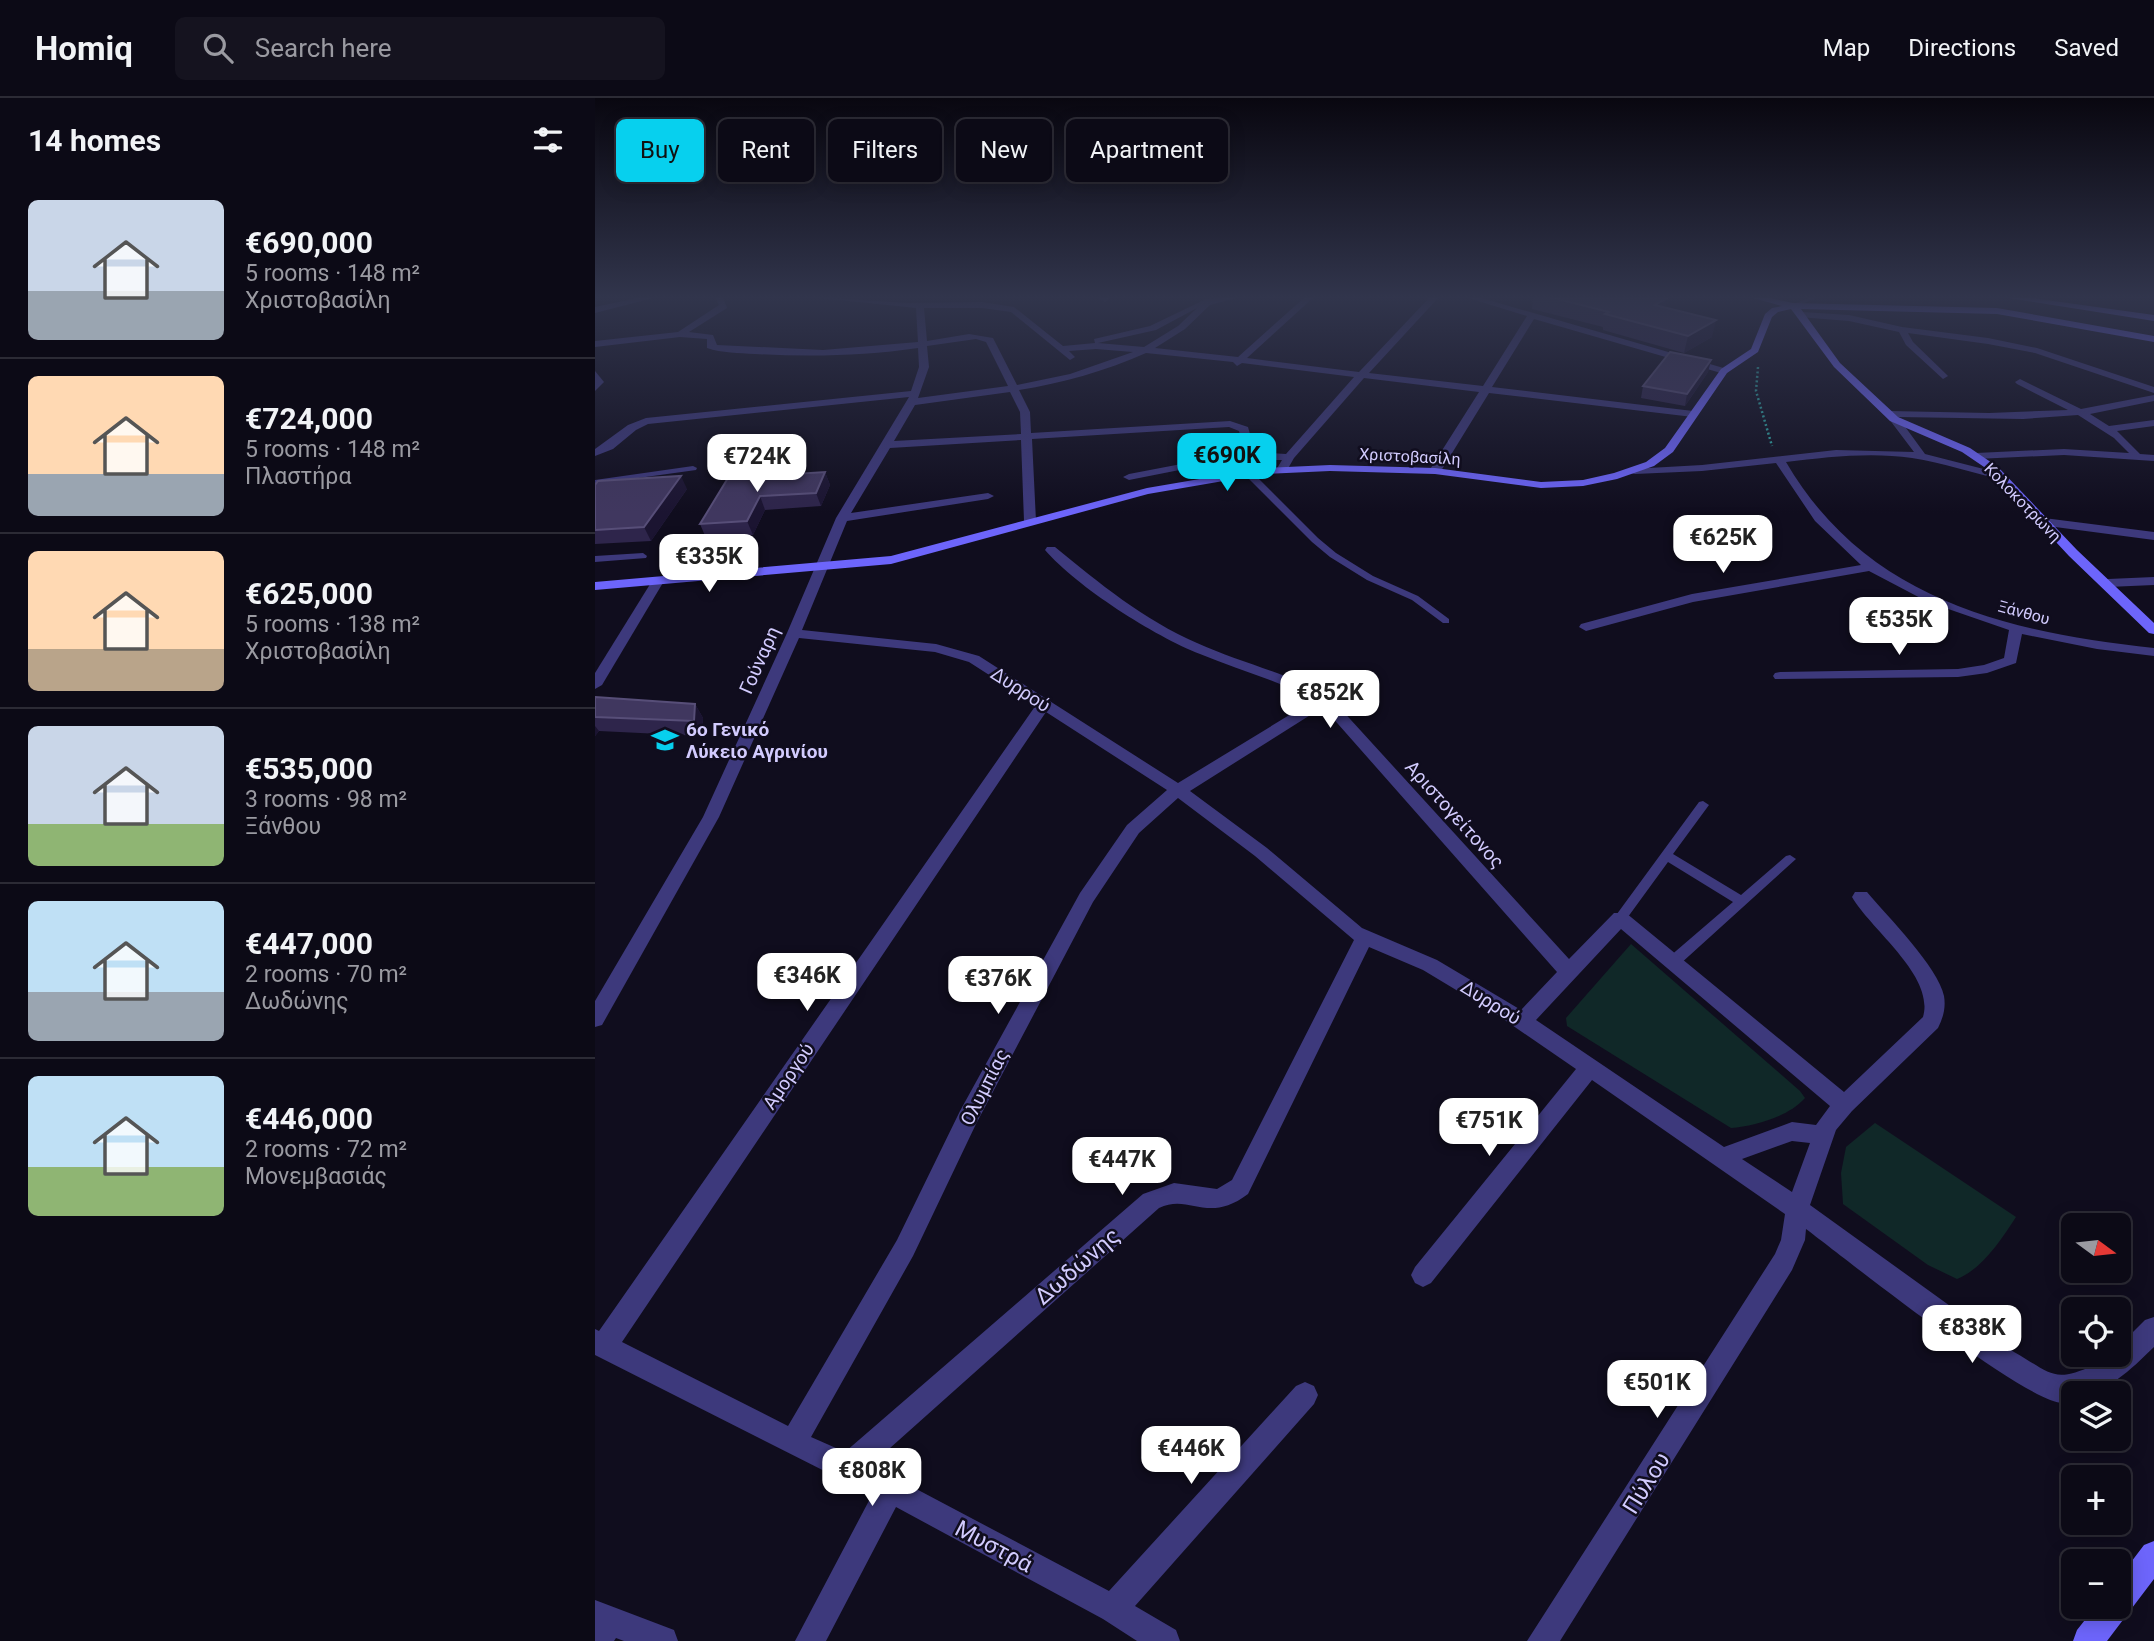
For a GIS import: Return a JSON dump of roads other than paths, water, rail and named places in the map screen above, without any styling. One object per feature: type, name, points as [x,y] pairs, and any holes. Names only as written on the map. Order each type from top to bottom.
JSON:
[{"type":"main road","points":[[1635,471],[1669,450],[1727,369]]},
{"type":"main road","name":"Κολοκοτρώνη","points":[[1841,369],[1892,417],[1976,456],[2003,477],[2043,522],[2154,630]]},
{"type":"main road","name":"Χριστοβασίλη","points":[[595,586],[820,567],[915,555],[1030,521],[1147,491],[1248,473],[1282,470],[1435,471],[1541,485],[1583,483],[1635,471]]},
{"type":"main road","points":[[2131,1589],[2151,1568]]},
{"type":"main road","points":[[2088,1641],[2105,1619]]},
{"type":"street","name":"Γούναρη","points":[[595,1019],[711,817],[795,633],[842,518],[914,398],[923,369]]},
{"type":"street","points":[[1004,369],[1025,412],[1030,521]]},
{"type":"street","points":[[595,453],[615,444],[635,425],[654,420],[1013,388],[1092,369]]},
{"type":"street","points":[[1248,369],[1355,382],[1483,392],[1691,418]]},
{"type":"street","points":[[1326,369],[1483,392]]},
{"type":"street","points":[[1282,470],[1289,457],[1367,369]]},
{"type":"street","points":[[1435,471],[1498,369]]},
{"type":"street","points":[[1717,369],[1724,371]]},
{"type":"street","points":[[1936,369],[1943,376]]},
{"type":"street","points":[[2091,369],[2154,390]]},
{"type":"street","points":[[595,374],[599,382],[595,388]]},
{"type":"street","points":[[2020,382],[2107,429],[2131,447],[2136,456]]},
{"type":"street","points":[[1892,417],[2081,413],[2154,398]]},
{"type":"street","points":[[1892,417],[1917,447],[1921,457]]},
{"type":"street","points":[[2107,429],[2154,423]]},
{"type":"street","points":[[884,445],[1230,424],[1244,429],[1250,455]]},
{"type":"street","points":[[1976,456],[2064,452],[2154,458]]},
{"type":"street","name":"Χριστοβασίλη","points":[[1635,471],[1671,471],[1779,459],[1880,454],[1921,457],[2003,477]]},
{"type":"street","points":[[1129,477],[1208,460],[1250,455],[1289,457]]},
{"type":"street","name":"Ξάνθου","points":[[1779,459],[1808,507],[1871,567],[1913,590],[2016,630],[2099,646],[2154,652]]},
{"type":"street","points":[[842,518],[988,496]]},
{"type":"street","points":[[2043,522],[2154,536]]},
{"type":"street","name":"Αριστογείτονος","points":[[1051,550],[1108,596],[1157,629],[1194,647],[1304,688],[1325,700],[1568,971]]},
{"type":"street","points":[[1586,627],[1692,598],[1871,567]]},
{"type":"street","points":[[595,685],[658,581]]},
{"type":"street","points":[[2108,583],[2154,581]]},
{"type":"street","points":[[1780,676],[1979,671],[2011,660],[2016,630]]},
{"type":"street","name":"Δυρρού","points":[[795,633],[958,653],[974,659],[1179,791],[1261,852],[1348,928],[1364,938],[1430,965],[1522,1021],[1797,1209],[2005,1361],[2041,1382],[2062,1390],[2109,1373],[2154,1329]]},
{"type":"street","name":"Ολυμπίας","points":[[793,1443],[905,1248],[968,1118],[1051,960],[1086,898],[1133,829],[1157,806],[1179,791],[1325,700]]},
{"type":"street","name":"Αμοργού","points":[[600,1344],[1044,704]]},
{"type":"street","name":"Πύλου","points":[[1542,1641],[1779,1272],[1790,1248],[1797,1209],[1823,1135],[1844,1105],[1931,1022],[1937,1010],[1936,994],[1929,979],[1861,897]]},
{"type":"street","points":[[1522,1021],[1620,918],[1844,1105]]},
{"type":"street","name":"Δωδώνης","points":[[848,1467],[1151,1201],[1168,1192],[1176,1192],[1213,1202],[1232,1195],[1240,1187],[1364,938]]},
{"type":"street","points":[[1423,1275],[1589,1068]]},
{"type":"street","points":[[1722,1157],[1792,1131],[1823,1135]]},
{"type":"street","name":"Μυστρά","points":[[600,1344],[793,1443],[848,1467],[1113,1609],[1165,1641]]},
{"type":"street","points":[[1113,1609],[1304,1395]]},
{"type":"street","points":[[810,1641],[890,1490]]},
{"type":"street","points":[[600,1626],[663,1641]]},
{"type":"lane","points":[[595,482],[693,468]]},
{"type":"lane","points":[[1248,473],[1333,555],[1370,578],[1427,606],[1446,621]]},
{"type":"lane","points":[[595,559],[643,556]]},
{"type":"lane","points":[[1620,918],[1703,805]]},
{"type":"lane","points":[[1665,855],[1742,901]]},
{"type":"lane","points":[[1674,961],[1790,859]]},
{"type":"place","name":"6ο Γενικό Λύκειο Αγρινίου","points":[[665,740]]}]
